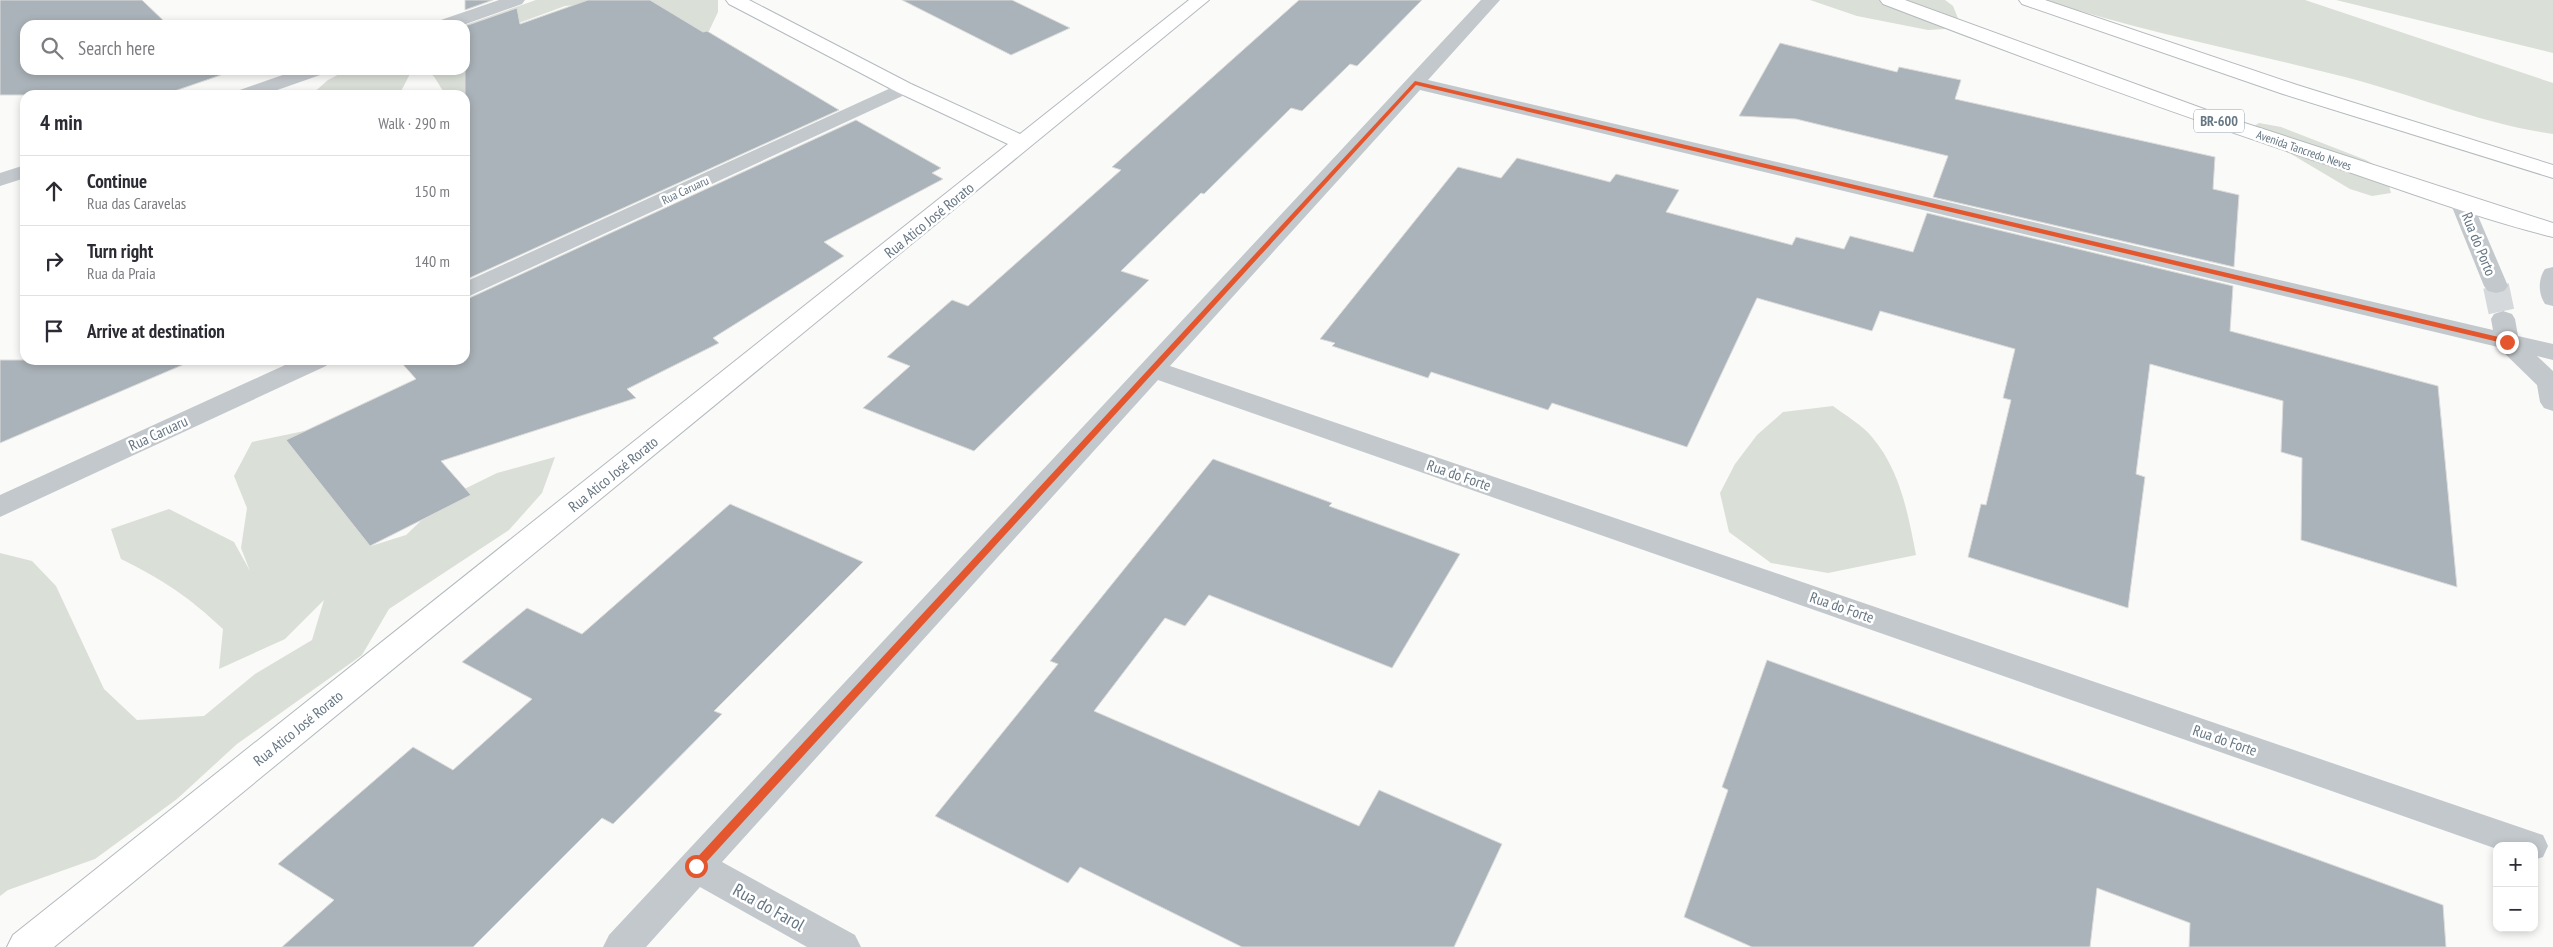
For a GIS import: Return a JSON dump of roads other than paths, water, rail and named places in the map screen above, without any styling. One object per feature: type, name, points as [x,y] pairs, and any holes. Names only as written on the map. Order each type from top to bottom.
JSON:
[{"type":"street","points":[[459,20],[516,0]]},
{"type":"street","points":[[735,0],[904,88],[1023,144]]},
{"type":"street","name":"Rua Atico José Rorato","points":[[26,947],[1200,0]]},
{"type":"street","points":[[622,947],[1491,0]]},
{"type":"street","name":"Avenida Tancredo Neves","points":[[1889,0],[2108,82],[2462,202],[2553,230]]},
{"type":"street","points":[[2028,0],[2361,114],[2553,172]]},
{"type":"street","points":[[258,90],[302,75]]},
{"type":"street","points":[[1415,83],[2505,330],[2553,352]]},
{"type":"street","name":"Rua Caruaru","points":[[470,289],[904,88]]},
{"type":"street","points":[[0,180],[20,173]]},
{"type":"street","name":"Rua do Porto","points":[[2462,202],[2496,286]]},
{"type":"street","points":[[2553,274],[2551,290],[2553,299]]},
{"type":"street","points":[[2505,330],[2552,386]]},
{"type":"street","name":"Rua Caruaru","points":[[0,506],[306,365]]},
{"type":"street","name":"Rua do Forte","points":[[1153,369],[2521,842]]},
{"type":"street","name":"Rua do Forte","points":[[2538,848],[2553,853]]},
{"type":"street","name":"Rua do Farol","points":[[696,866],[842,947]]},
{"type":"tunnel","points":[[2496,286],[2503,319]]}]
